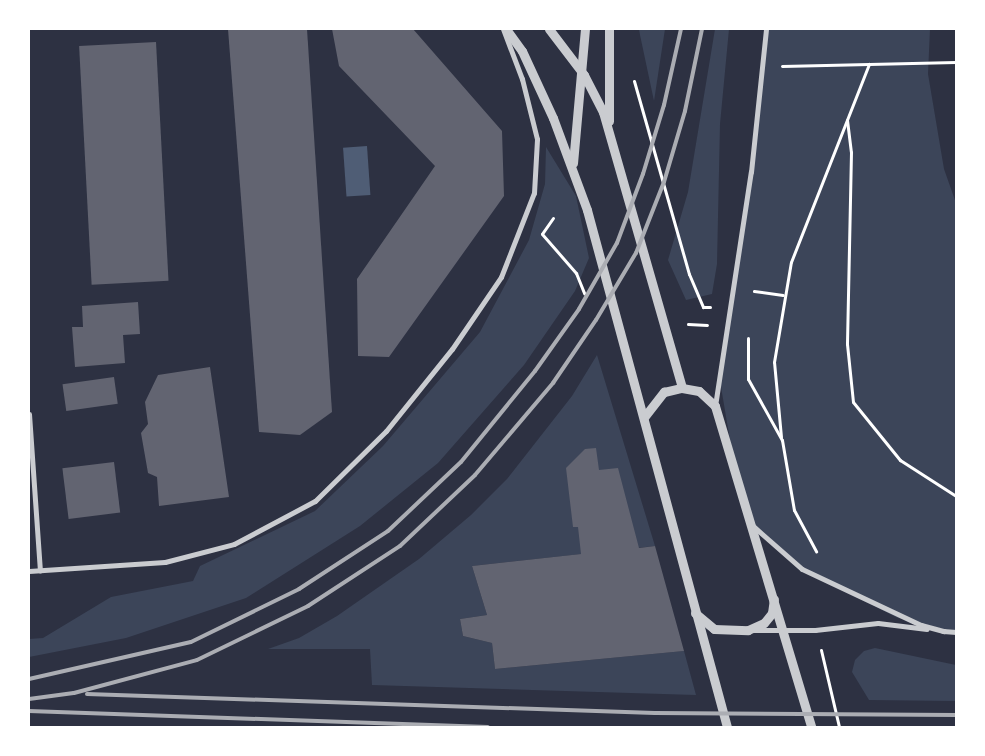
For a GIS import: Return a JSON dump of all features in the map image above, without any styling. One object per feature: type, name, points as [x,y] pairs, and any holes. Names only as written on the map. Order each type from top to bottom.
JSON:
[{"type":"street","points":[[504,29],[522,51],[573,166],[645,416],[645,432],[727,727]]},
{"type":"street","points":[[29,572],[165,562],[234,544],[315,501],[386,431],[452,349],[501,276],[534,193],[537,139],[522,78],[504,29]]},
{"type":"street","points":[[549,29],[582,72],[603,112],[682,388]]},
{"type":"street","points":[[573,166],[585,29]]},
{"type":"street","points":[[609,29],[609,131]]},
{"type":"street","points":[[766,29],[763,67],[715,406],[775,596],[811,727]]},
{"type":"street","points":[[645,416],[664,392],[682,388],[699,391],[715,406]]},
{"type":"street","points":[[29,414],[40,571]]},
{"type":"street","points":[[753,526],[802,570],[921,625],[944,631]]},
{"type":"street","points":[[748,630],[764,623],[772,613],[775,596]]},
{"type":"street","points":[[695,613],[714,630],[815,630],[878,623],[956,632]]},
{"type":"path","points":[[763,67],[956,62]]},
{"type":"path","points":[[782,440],[774,362],[783,295],[790,262],[869,64]]},
{"type":"path","points":[[847,120],[851,152],[846,344],[853,402],[900,460],[956,496]]},
{"type":"path","points":[[553,218],[542,234],[576,274]]},
{"type":"shaded area","points":[[639,29],[665,29],[654,101],[640,35]]},
{"type":"shaded area","points":[[715,29],[729,29],[720,124],[717,264],[712,294],[686,300],[668,260],[688,192]]},
{"type":"shaded area","points":[[766,29],[930,29],[928,74],[944,169],[956,203],[956,632],[898,618],[838,588],[792,562],[752,528],[730,440],[720,381],[751,172]]},
{"type":"shaded area","points":[[367,146],[370,195],[346,197],[343,148]]},
{"type":"shaded area","points":[[546,147],[576,196],[589,258],[575,291],[524,365],[438,463],[360,526],[246,598],[126,638],[29,657],[29,639],[43,638],[111,597],[193,581],[200,566],[315,511],[383,446],[480,332],[529,240],[545,184]]},
{"type":"shaded area","points":[[597,355],[655,546],[472,566],[487,615],[460,619],[463,636],[492,643],[495,669],[684,651],[696,695],[372,685],[370,649],[268,649],[299,638],[337,616],[419,559],[471,515],[507,479],[572,396]]},
{"type":"shaded area","points":[[875,648],[956,665],[956,701],[869,700],[852,672],[855,660],[864,651]]},
{"type":"building","points":[[228,29],[307,29],[332,412],[300,435],[259,432]]},
{"type":"building","points":[[332,29],[413,29],[502,131],[504,196],[389,357],[358,356],[357,279],[435,166],[339,66]]},
{"type":"building","points":[[156,42],[169,281],[92,285],[79,46]]},
{"type":"building","points":[[138,302],[140,334],[123,335],[125,363],[75,367],[72,327],[83,327],[82,306]]},
{"type":"building","points":[[210,367],[229,497],[159,506],[157,477],[148,473],[141,433],[148,424],[145,402],[158,375]]},
{"type":"building","points":[[114,377],[118,404],[66,411],[63,384]]},
{"type":"building","points":[[596,448],[599,470],[618,468],[639,548],[655,546],[684,651],[495,669],[492,643],[463,636],[460,619],[487,615],[472,566],[581,554],[578,527],[573,527],[566,468],[585,449]]},
{"type":"building","points":[[114,462],[120,513],[69,519],[62,468]]},
{"type":"railway","points":[[29,679],[191,642],[299,589],[388,531],[461,462],[535,371],[579,309],[617,243],[643,174],[664,105],[681,29]]},
{"type":"railway","points":[[29,699],[74,693],[197,660],[308,606],[400,546],[475,475],[553,383],[596,320],[636,253],[664,182],[685,111],[702,29]]},
{"type":"railway","points":[[87,694],[655,713],[956,715]]},
{"type":"railway","points":[[29,711],[488,727]]}]
